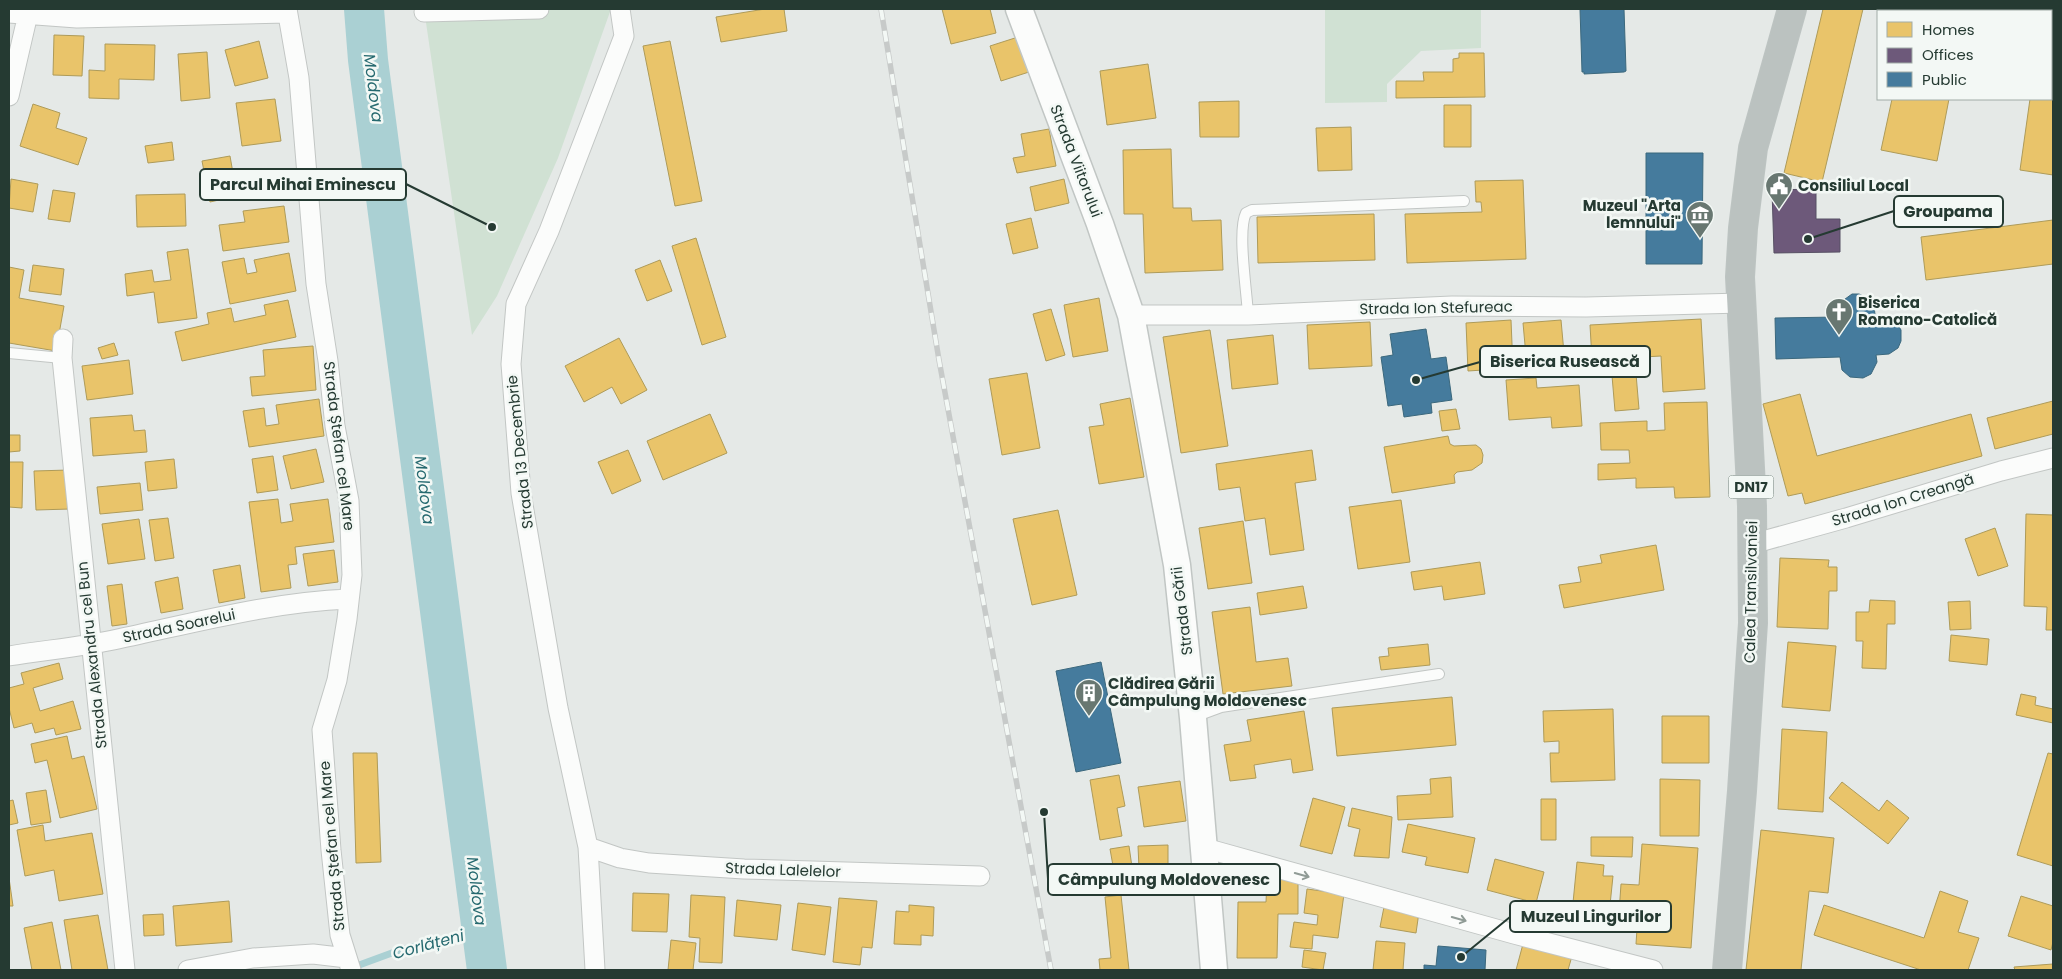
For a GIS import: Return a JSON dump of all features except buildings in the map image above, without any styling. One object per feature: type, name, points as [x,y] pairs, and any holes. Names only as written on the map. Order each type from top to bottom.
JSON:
[{"type":"highway","name":"Calea Transilvaniei","points":[[1727,970],[1743,781],[1753,623],[1752,544],[1740,277],[1742,228],[1753,148],[1792,9]]},
{"type":"street","points":[[424,12],[539,9]]},
{"type":"street","name":"Strada 13 Decembrie","points":[[595,970],[588,847],[558,708],[522,493],[511,364],[516,304],[549,231],[624,36],[620,9]]},
{"type":"street","name":"Strada Viitorului","points":[[1019,9],[1100,224],[1130,315]]},
{"type":"street","points":[[9,13],[287,11]]},
{"type":"street","name":"Strada Ștefan cel Mare","points":[[287,11],[299,78],[316,284],[328,361],[335,426],[349,502],[352,575],[337,680],[322,730],[340,935],[349,964]]},
{"type":"street","points":[[9,96],[28,14]]},
{"type":"street","name":"Strada Ion Stefureac","points":[[1130,315],[1248,316],[1452,306],[1586,307],[1742,302]]},
{"type":"street","name":"Strada Gării","points":[[1130,315],[1177,565],[1193,718],[1214,970]]},
{"type":"street","name":"Strada Alexandru cel Bun","points":[[63,339],[62,358],[125,970]]},
{"type":"street","name":"Strada Ion Creangă","points":[[1752,544],[2001,471],[2053,458]]},
{"type":"street","name":"Strada Soarelui","points":[[9,656],[92,644],[219,616],[320,600],[349,599]]},
{"type":"street","name":"Strada Lalelelor","points":[[588,847],[620,858],[649,863],[744,869],[980,876]]},
{"type":"street","points":[[1204,848],[1514,934],[1653,970]]},
{"type":"street","points":[[188,970],[253,958],[313,954],[349,964]]},
{"type":"lane","points":[[1248,316],[1242,235],[1243,220],[1246,213],[1252,210],[1464,201]]},
{"type":"lane","points":[[9,353],[62,358]]},
{"type":"lane","points":[[1193,718],[1220,707],[1439,674]]},
{"type":"green space","points":[[424,9],[611,9],[558,158],[497,296],[472,335]]},
{"type":"green space","points":[[1325,9],[1481,9],[1481,48],[1421,51],[1387,84],[1387,102],[1325,103]]},
{"type":"waterway","name":"Moldova","points":[[364,9],[368,60],[487,970]]},
{"type":"waterway","name":"Corlățeni","points":[[351,968],[400,950],[481,930]]},
{"type":"railway","points":[[881,9],[939,360],[1051,970]]},
{"type":"place","name":"Consiliul Local","points":[[1779,210]]},
{"type":"place","name":"Parcul Mihai Eminescu","points":[[492,227]]},
{"type":"place","name":"Muzeul \"Arta lemnului\"","points":[[1700,239]]},
{"type":"place","name":"Groupama","points":[[1808,239]]},
{"type":"place","name":"Biserica Romano-Catolică","points":[[1839,336]]},
{"type":"place","name":"Biserica Rusească","points":[[1416,380]]},
{"type":"place","name":"Clădirea Gării Câmpulung Moldovenesc","points":[[1089,717]]},
{"type":"place","name":"Câmpulung Moldovenesc","points":[[1044,812]]},
{"type":"place","name":"Muzeul Lingurilor","points":[[1461,957]]}]
